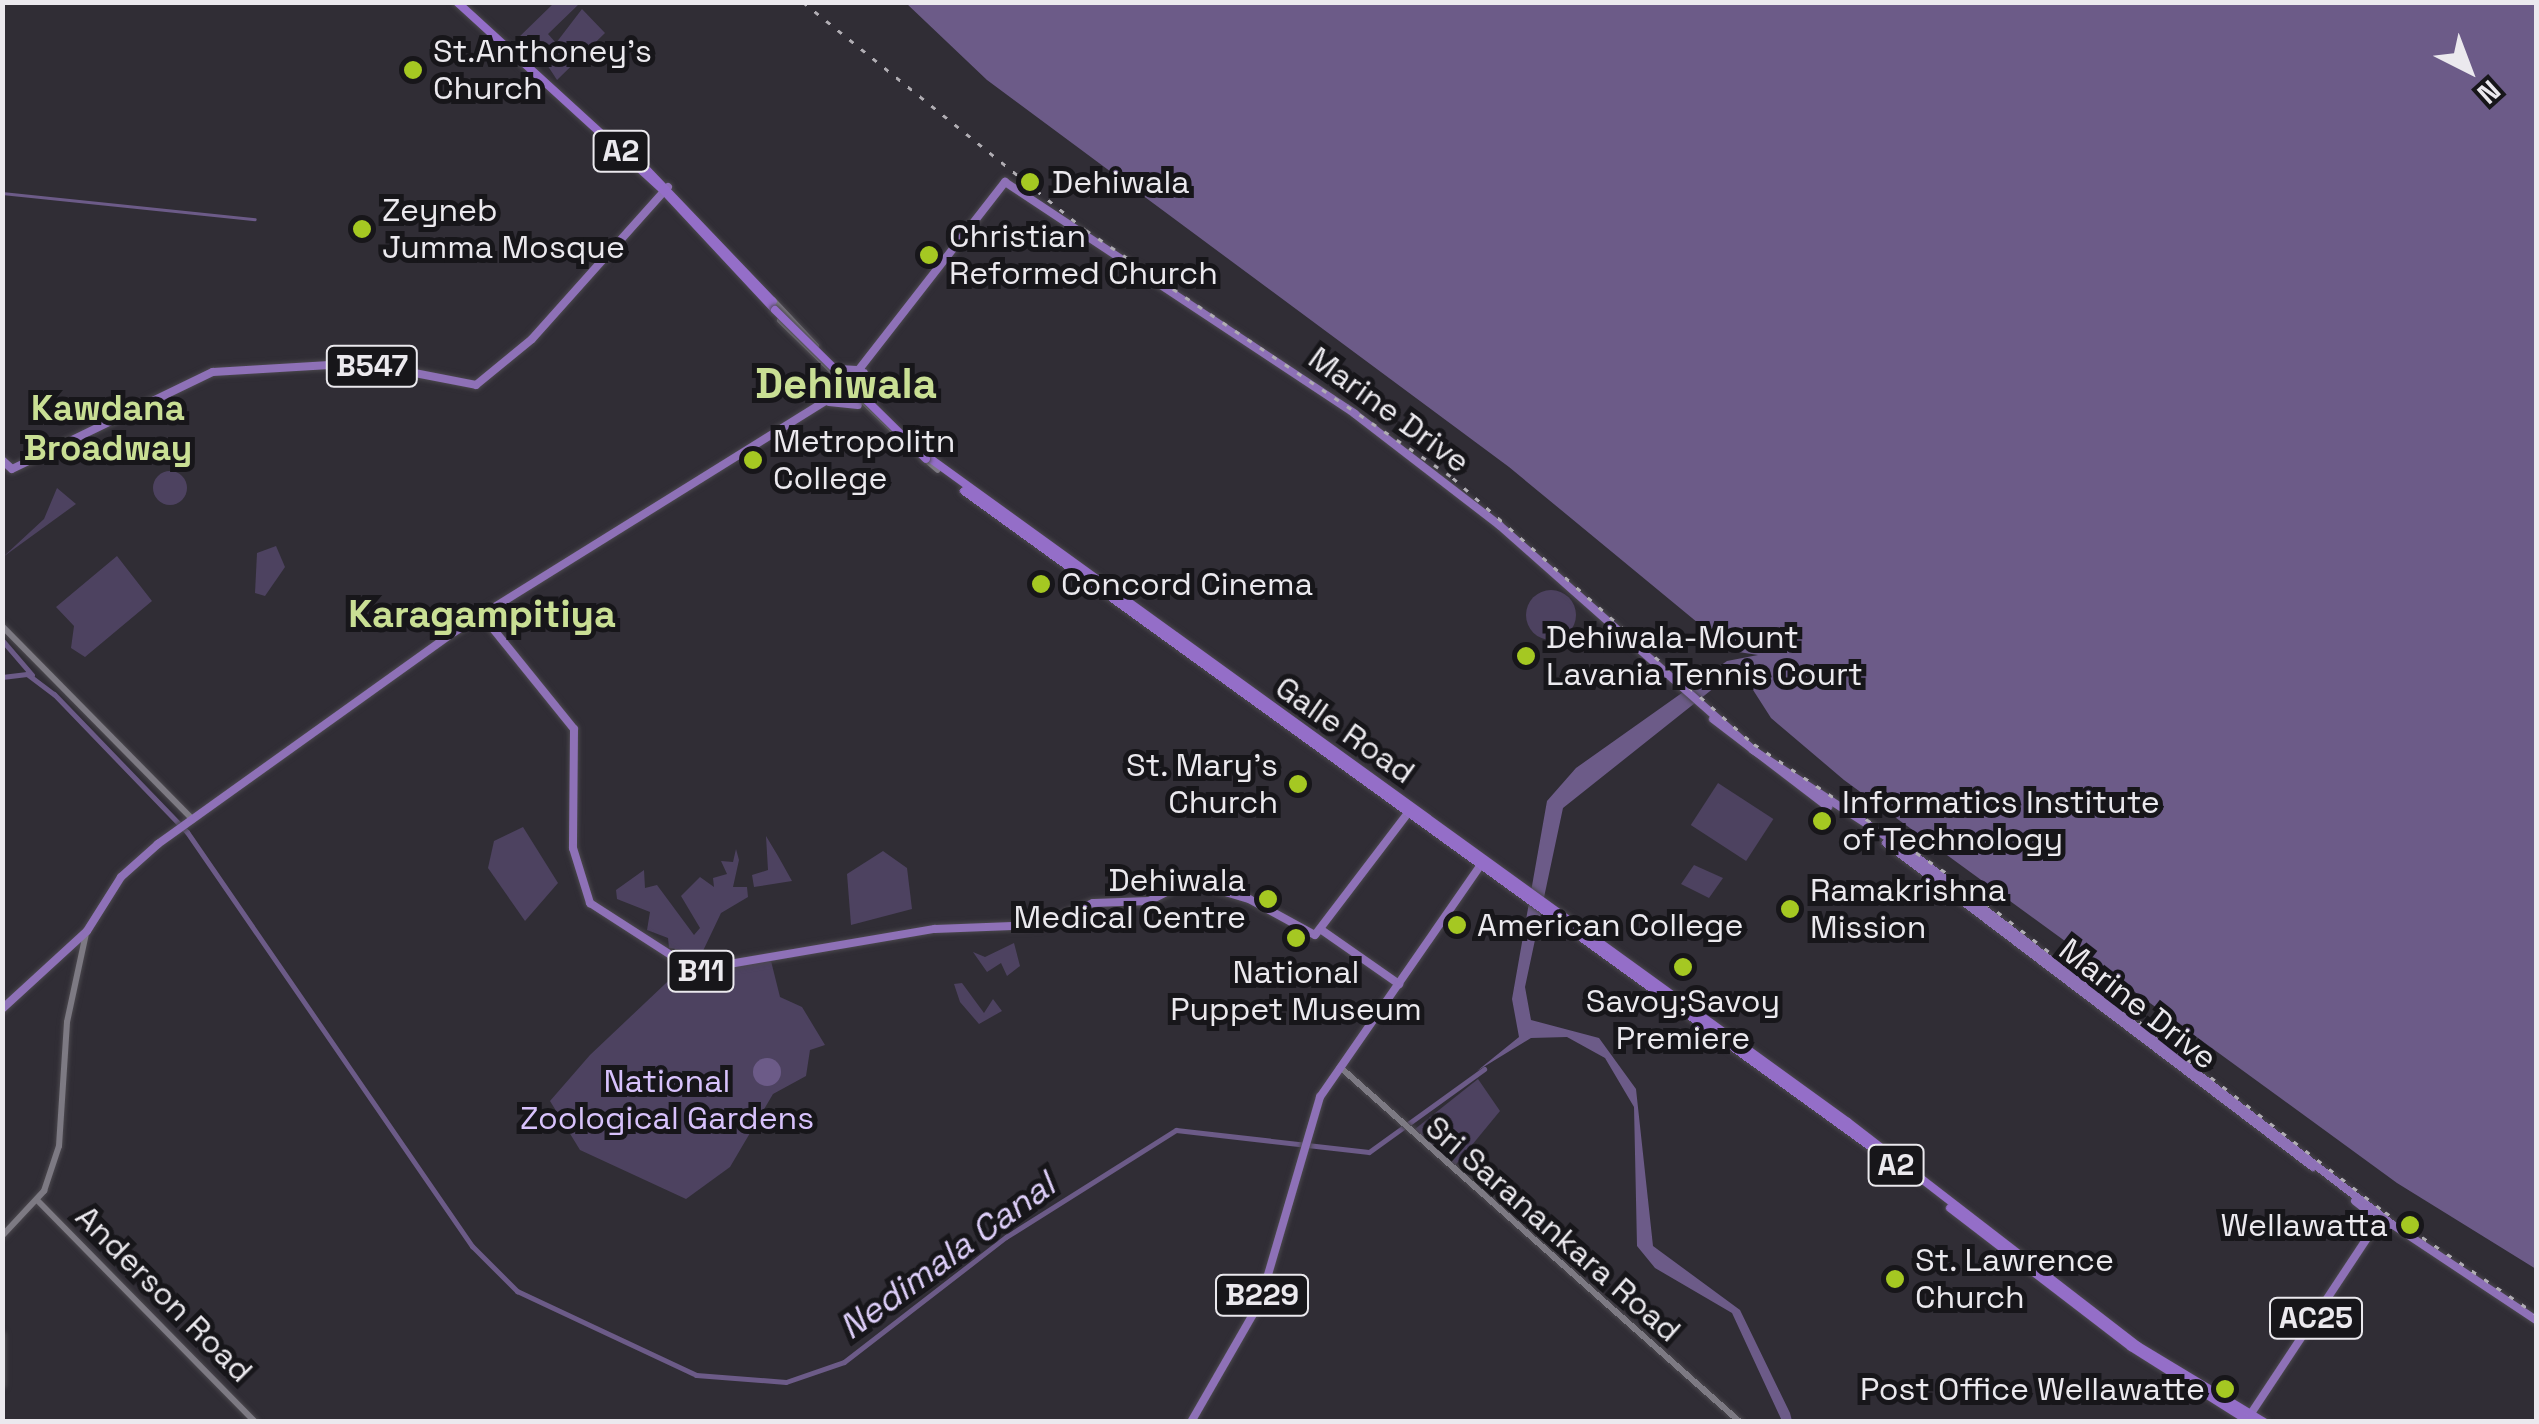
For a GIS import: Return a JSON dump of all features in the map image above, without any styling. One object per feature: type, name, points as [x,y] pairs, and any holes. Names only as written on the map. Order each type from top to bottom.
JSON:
[{"type":"highway","name":"Galle Road","points":[[461,2],[666,189],[776,308],[927,458],[1076,580],[1482,863]]},
{"type":"highway","name":"Galle Road","points":[[941,469],[1969,1219],[2131,1347],[2252,1419]]},
{"type":"main road","name":"Marine Drive","points":[[865,368],[1005,182],[1265,349],[1460,493],[1712,718],[2380,1218],[2536,1323]]},
{"type":"main road","name":"B547","points":[[2,460],[12,469],[213,372],[363,364],[476,385],[532,339],[666,189]]},
{"type":"main road","points":[[760,290],[839,369],[881,418]]},
{"type":"main road","points":[[760,290],[822,368],[858,405],[881,418],[941,469]]},
{"type":"main road","points":[[822,368],[831,361]]},
{"type":"main road","points":[[839,369],[865,368]]},
{"type":"main road","points":[[2,1009],[86,932],[121,877],[188,824],[482,615],[826,403],[865,368]]},
{"type":"main road","points":[[865,368],[868,400]]},
{"type":"main road","points":[[826,403],[835,382]]},
{"type":"main road","points":[[826,403],[858,405]]},
{"type":"main road","name":"B11","points":[[482,615],[574,729],[573,848],[590,903],[682,967],[724,970],[934,929],[1038,925],[1093,903],[1149,901],[1188,881],[1248,899],[1311,935],[1323,932]]},
{"type":"main road","points":[[2,626],[188,824]]},
{"type":"main road","points":[[1399,984],[1323,932],[1408,813]]},
{"type":"main road","name":"B229","points":[[1191,1422],[1260,1302],[1304,1144],[1340,1067],[1482,863]]},
{"type":"main road","points":[[2,1236],[38,1200],[62,1134],[67,1022],[86,932]]},
{"type":"main road","name":"Sri Saranankara Road","points":[[1340,1067],[1399,1128],[1740,1422]]},
{"type":"main road","name":"Anderson Road","points":[[38,1200],[255,1422]]},
{"type":"main road","name":"AC25","points":[[2252,1419],[2380,1218]]},
{"type":"main road","points":[[2,1335],[2,1385]]},
{"type":"green space","points":[[555,2],[579,4],[548,34],[556,43],[582,9],[605,33],[557,80],[538,51],[531,56],[516,40]]},
{"type":"green space","points":[[170,471],[182,476],[187,488],[182,500],[170,505],[158,500],[153,488],[158,476]]},
{"type":"green space","points":[[57,488],[76,504],[3,557],[44,519]]},
{"type":"green space","points":[[276,546],[285,567],[265,596],[255,593],[257,553]]},
{"type":"green space","points":[[117,556],[152,601],[85,657],[71,648],[74,626],[56,607]]},
{"type":"green space","points":[[1551,590],[1569,597],[1576,615],[1569,633],[1551,640],[1533,633],[1526,615],[1533,597]]},
{"type":"green space","points":[[1718,783],[1773,819],[1746,861],[1691,825]]},
{"type":"green space","points":[[523,827],[558,883],[525,921],[488,868],[494,841]]},
{"type":"green space","points":[[766,836],[792,881],[754,887],[752,875],[768,870]]},
{"type":"green space","points":[[736,849],[739,860],[733,887],[747,887],[748,897],[721,913],[702,953],[669,948],[668,938],[647,930],[650,912],[617,899],[616,890],[644,870],[645,888],[657,885],[694,935],[700,928],[681,896],[700,877],[714,887],[713,878],[727,874],[721,861],[733,862]]},
{"type":"green space","points":[[883,851],[907,868],[912,909],[851,925],[847,874]]},
{"type":"green space","points":[[1694,865],[1723,878],[1709,898],[1681,884]]},
{"type":"green space","points":[[1014,943],[1020,966],[1007,976],[1001,963],[987,972],[973,952],[985,957]]},
{"type":"green space","name":"National Zoological Gardens","points":[[771,961],[780,997],[802,1007],[825,1045],[810,1050],[806,1076],[773,1094],[730,1167],[686,1199],[580,1150],[550,1101],[590,1055],[683,967]]},
{"type":"green space","points":[[962,983],[984,1013],[993,999],[1002,1011],[979,1024],[960,1002],[954,984]]},
{"type":"green space","points":[[1478,1079],[1500,1111],[1453,1168],[1410,1133]]},
{"type":"shaded area","points":[[906,3],[2536,3],[2536,1269],[2397,1183],[1844,780],[1771,718],[1739,668],[1563,808],[1525,987],[1531,1020],[1599,1038],[1636,1089],[1653,1246],[1740,1310],[1790,1413],[1792,1421],[1782,1421],[1732,1313],[1655,1268],[1637,1246],[1634,1107],[1605,1058],[1567,1037],[1531,1038],[1477,1071],[1519,1037],[1512,999],[1547,801],[1576,768],[1727,661],[1758,655],[1732,651],[1509,467],[987,80]]},
{"type":"shaded area","points":[[767,1058],[777,1062],[781,1072],[777,1082],[767,1086],[757,1082],[753,1072],[757,1062]]},
{"type":"waterway","points":[[2,193],[255,219]]},
{"type":"waterway","points":[[2,640],[32,675]]},
{"type":"waterway","name":"Nedimala Canal","points":[[2,677],[27,674],[54,694],[187,832],[472,1246],[517,1291],[696,1375],[786,1382],[844,1362],[1006,1237],[1176,1130],[1369,1152],[1484,1069]]},
{"type":"railway","points":[[803,2],[1086,230],[1453,478],[1754,744],[1950,875],[2385,1212],[2536,1314]]},
{"type":"place","name":"St.Anthoney's Church","points":[[413,70]]},
{"type":"place","name":"Dehiwala","points":[[1030,182]]},
{"type":"place","name":"Zeyneb Jumma Mosque","points":[[362,229]]},
{"type":"place","name":"Christian Reformed Church","points":[[929,255]]},
{"type":"place","name":"Metropolitn College","points":[[753,460]]},
{"type":"place","name":"Concord Cinema","points":[[1041,584]]},
{"type":"place","name":"Dehiwala-Mount Lavania Tennis Court","points":[[1526,656]]},
{"type":"place","name":"St. Mary's Church","points":[[1298,784]]},
{"type":"place","name":"Informatics Institute of Technology","points":[[1822,821]]},
{"type":"place","name":"Dehiwala Medical Centre","points":[[1268,899]]},
{"type":"place","name":"Ramakrishna Mission","points":[[1790,909]]},
{"type":"place","name":"American College","points":[[1457,925]]},
{"type":"place","name":"National Puppet Museum","points":[[1296,938]]},
{"type":"place","name":"Savoy;Savoy Premiere","points":[[1683,967]]},
{"type":"place","name":"Wellawatta","points":[[2410,1225]]},
{"type":"place","name":"St. Lawrence Church","points":[[1895,1279]]},
{"type":"place","name":"Post Office Wellawatte","points":[[2225,1389]]},
{"type":"district","name":"Dehiwala","points":[[846,384]]},
{"type":"district","name":"Kawdana Broadway","points":[[108,428]]},
{"type":"district","name":"Karagampitiya","points":[[482,615]]}]
